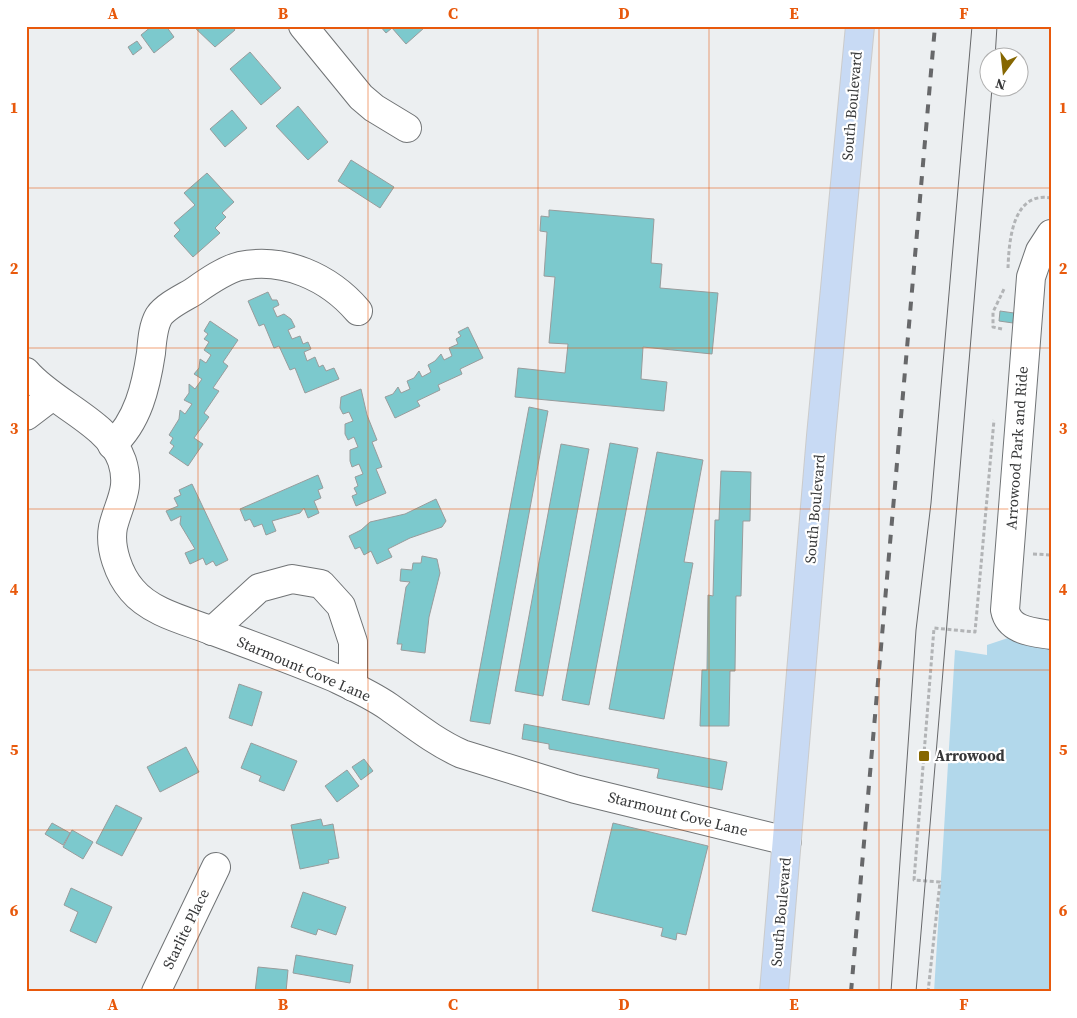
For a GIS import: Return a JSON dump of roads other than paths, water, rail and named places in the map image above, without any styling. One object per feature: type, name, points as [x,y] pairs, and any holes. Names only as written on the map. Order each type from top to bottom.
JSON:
[{"type":"main road","name":"South Boulevard","points":[[774,992],[860,26]]},
{"type":"street","points":[[303,26],[362,97],[374,108],[407,128]]},
{"type":"street","name":"Arrowood Park and Ride","points":[[1051,234],[1040,251],[1031,277],[1005,610],[1006,617],[1017,627],[1051,635]]},
{"type":"street","points":[[112,445],[130,426],[138,405],[160,314],[204,284],[238,267],[261,264],[291,267],[312,274],[350,302],[358,311]]},
{"type":"street","name":"Starmount Cove Lane","points":[[26,372],[51,396],[105,434],[121,460],[124,474],[123,502],[113,527],[113,546],[117,563],[132,590],[144,601],[372,696],[448,748],[462,754],[575,789],[788,842]]},
{"type":"street","points":[[26,416],[51,396]]},
{"type":"street","points":[[212,630],[259,588],[292,579],[321,584],[341,606],[353,642],[353,687]]},
{"type":"street","name":"Starlite Place","points":[[156,992],[216,867]]},
{"type":"tram line","points":[[891,992],[916,630],[931,503],[972,26]]},
{"type":"tram line","points":[[996,48],[997,26]]},
{"type":"tram line","points":[[916,992],[991,98]]},
{"type":"railway","points":[[851,992],[935,26]]},
{"type":"place","name":"Arrowood","points":[[924,756]]}]
